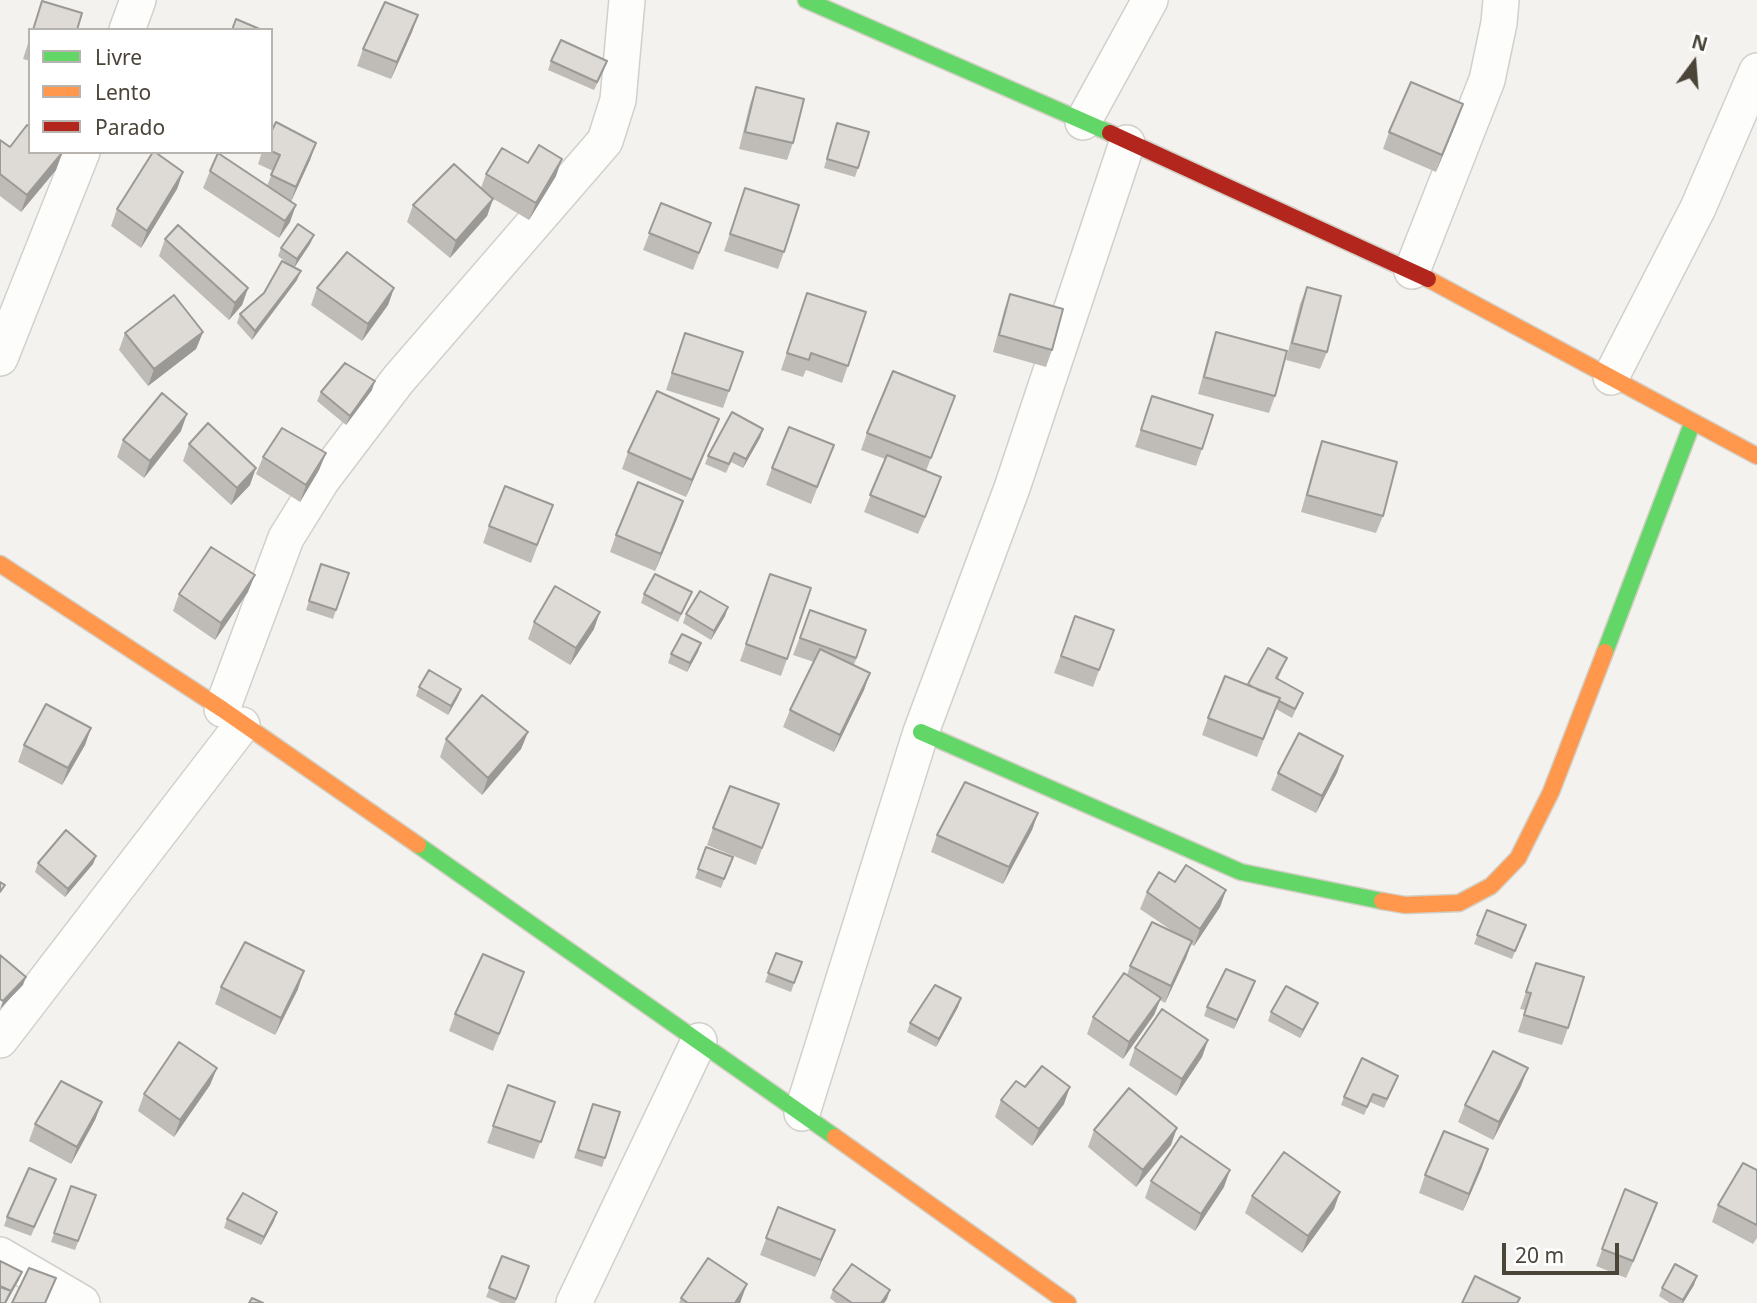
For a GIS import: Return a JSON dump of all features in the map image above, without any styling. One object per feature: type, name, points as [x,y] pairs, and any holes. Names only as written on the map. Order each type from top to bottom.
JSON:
[{"type":"street","points":[[128,28],[138,0]]},
{"type":"street","points":[[0,1040],[232,717],[286,538],[322,480],[398,380],[605,141],[618,100],[627,0]]},
{"type":"street","points":[[806,0],[969,69],[1412,271],[1611,377],[1692,424],[1757,456]]},
{"type":"street","points":[[1083,122],[1150,0]]},
{"type":"street","points":[[1412,271],[1486,80],[1499,23],[1501,0]]},
{"type":"street","points":[[1611,377],[1698,208],[1757,71]]},
{"type":"street","points":[[802,1113],[921,732],[1012,488],[1127,143]]},
{"type":"street","points":[[0,358],[81,154]]},
{"type":"street","points":[[921,732],[1264,880],[1405,905],[1459,903],[1491,886],[1518,858],[1551,792],[1692,424]]},
{"type":"street","points":[[0,564],[232,717],[802,1113],[1068,1303]]},
{"type":"street","points":[[574,1303],[699,1041]]},
{"type":"street","points":[[0,1255],[82,1303]]},
{"type":"building","points":[[42,1],[82,13],[78,28],[34,28]]},
{"type":"building","points":[[385,2],[418,15],[397,62],[363,49]]},
{"type":"building","points":[[236,19],[257,28],[233,28]]},
{"type":"building","points":[[561,40],[607,61],[597,82],[551,61]]},
{"type":"building","points":[[1411,82],[1463,104],[1442,155],[1389,132]]},
{"type":"building","points":[[756,87],[804,99],[793,143],[745,132]]},
{"type":"building","points":[[276,122],[316,143],[296,187],[271,175],[280,155],[273,152],[273,128]]},
{"type":"building","points":[[837,123],[869,132],[858,168],[827,159]]},
{"type":"building","points":[[27,125],[28,154],[61,154],[27,195],[0,174],[0,140],[10,147]]},
{"type":"building","points":[[539,145],[562,159],[536,203],[486,174],[502,148],[528,163]]},
{"type":"building","points":[[152,154],[158,154],[183,172],[147,231],[117,209]]},
{"type":"building","points":[[220,154],[296,205],[285,221],[210,171]]},
{"type":"building","points":[[454,164],[493,199],[456,241],[413,205]]},
{"type":"building","points":[[745,188],[799,205],[784,252],[730,234]]},
{"type":"building","points":[[661,203],[711,223],[699,253],[649,233]]},
{"type":"building","points":[[298,224],[314,235],[297,259],[281,248]]},
{"type":"building","points":[[178,225],[248,288],[235,303],[165,239]]},
{"type":"building","points":[[347,252],[394,288],[368,324],[317,288]]},
{"type":"building","points":[[282,261],[301,271],[255,331],[240,314],[264,293]]},
{"type":"building","points":[[1307,287],[1341,296],[1327,352],[1292,343]]},
{"type":"building","points":[[807,293],[866,312],[848,366],[811,353],[809,360],[787,353]]},
{"type":"building","points":[[1010,294],[1063,309],[1052,350],[999,335]]},
{"type":"building","points":[[174,295],[203,332],[154,369],[125,333]]},
{"type":"building","points":[[1216,332],[1287,351],[1275,396],[1204,377]]},
{"type":"building","points":[[685,333],[743,352],[729,391],[672,373]]},
{"type":"building","points":[[345,363],[375,381],[350,416],[321,392]]},
{"type":"building","points":[[893,371],[955,396],[931,458],[867,433]]},
{"type":"building","points":[[657,391],[719,419],[692,480],[628,452]]},
{"type":"building","points":[[162,393],[187,414],[150,461],[123,440]]},
{"type":"building","points":[[1152,396],[1213,415],[1202,449],[1141,430]]},
{"type":"building","points":[[732,412],[763,429],[746,459],[734,453],[729,464],[708,456]]},
{"type":"building","points":[[208,423],[256,468],[237,488],[189,444]]},
{"type":"building","points":[[789,427],[834,445],[817,487],[772,468]]},
{"type":"building","points":[[282,428],[326,453],[306,485],[263,457]]},
{"type":"building","points":[[1322,441],[1397,462],[1383,516],[1307,495]]},
{"type":"building","points":[[887,455],[941,477],[925,517],[870,495]]},
{"type":"building","points":[[638,482],[683,501],[661,554],[616,535]]},
{"type":"building","points":[[505,486],[553,505],[537,545],[489,526]]},
{"type":"building","points":[[211,547],[255,575],[221,623],[179,594]]},
{"type":"building","points":[[321,564],[349,573],[336,610],[309,601]]},
{"type":"building","points":[[655,574],[692,592],[681,614],[644,594]]},
{"type":"building","points":[[770,574],[811,588],[787,659],[746,644]]},
{"type":"building","points":[[555,586],[600,612],[576,648],[534,622]]},
{"type":"building","points":[[700,591],[728,607],[714,631],[686,614]]},
{"type":"building","points":[[810,610],[866,630],[856,658],[800,638]]},
{"type":"building","points":[[1075,616],[1114,630],[1099,670],[1061,656]]},
{"type":"building","points":[[682,634],[701,643],[690,663],[671,654]]},
{"type":"building","points":[[1268,648],[1287,658],[1276,678],[1303,693],[1295,709],[1279,701],[1280,698],[1248,684]]},
{"type":"building","points":[[820,649],[870,673],[840,735],[790,710]]},
{"type":"building","points":[[429,670],[461,689],[451,706],[419,687]]},
{"type":"building","points":[[1225,676],[1280,698],[1263,739],[1208,718]]},
{"type":"building","points":[[482,695],[528,732],[488,778],[446,739]]},
{"type":"building","points":[[46,704],[91,728],[68,768],[24,745]]},
{"type":"building","points":[[1299,733],[1343,756],[1322,796],[1278,773]]},
{"type":"building","points":[[965,782],[1038,813],[1009,867],[937,835]]},
{"type":"building","points":[[730,786],[779,804],[762,848],[713,828]]},
{"type":"building","points":[[66,830],[96,856],[68,889],[38,863]]},
{"type":"building","points":[[706,847],[733,857],[724,879],[698,869]]},
{"type":"building","points":[[1186,865],[1226,890],[1200,929],[1147,892],[1159,872],[1175,882]]},
{"type":"building","points":[[1487,910],[1526,925],[1515,951],[1477,935]]},
{"type":"building","points":[[1152,922],[1192,941],[1171,986],[1130,966]]},
{"type":"building","points":[[245,942],[304,971],[281,1018],[221,987]]},
{"type":"building","points":[[776,953],[802,962],[794,983],[768,973]]},
{"type":"building","points":[[483,954],[524,972],[499,1034],[455,1014]]},
{"type":"building","points":[[0,955],[26,977],[3,1001],[0,999]]},
{"type":"building","points":[[1536,963],[1584,977],[1568,1028],[1524,1015],[1531,993],[1526,992]]},
{"type":"building","points":[[1226,969],[1255,981],[1237,1020],[1207,1007]]},
{"type":"building","points":[[1124,973],[1161,998],[1129,1042],[1093,1017]]},
{"type":"building","points":[[935,985],[961,998],[939,1039],[910,1023]]},
{"type":"building","points":[[1286,986],[1318,1003],[1303,1030],[1271,1012]]},
{"type":"building","points":[[1162,1009],[1208,1040],[1182,1079],[1135,1048]]},
{"type":"building","points":[[179,1042],[217,1068],[180,1120],[144,1094]]},
{"type":"building","points":[[1493,1051],[1528,1068],[1499,1122],[1465,1105]]},
{"type":"building","points":[[1362,1058],[1398,1076],[1387,1099],[1373,1094],[1367,1107],[1344,1097]]},
{"type":"building","points":[[1042,1066],[1070,1087],[1039,1129],[1001,1100],[1016,1081],[1025,1087]]},
{"type":"building","points":[[61,1081],[102,1102],[77,1147],[35,1124]]},
{"type":"building","points":[[508,1085],[555,1102],[541,1142],[493,1126]]},
{"type":"building","points":[[1129,1088],[1177,1128],[1143,1170],[1094,1130]]},
{"type":"building","points":[[593,1104],[620,1112],[605,1158],[578,1150]]},
{"type":"building","points":[[1444,1131],[1488,1149],[1469,1194],[1425,1175]]},
{"type":"building","points":[[1181,1136],[1230,1170],[1201,1214],[1151,1181]]},
{"type":"building","points":[[1284,1152],[1340,1192],[1308,1236],[1252,1196]]},
{"type":"building","points":[[1743,1163],[1757,1170],[1757,1225],[1718,1205]]},
{"type":"building","points":[[29,1168],[56,1179],[34,1227],[7,1217]]},
{"type":"building","points":[[71,1186],[96,1195],[78,1241],[54,1233]]},
{"type":"building","points":[[1625,1189],[1657,1203],[1633,1261],[1602,1249]]},
{"type":"building","points":[[243,1193],[277,1212],[264,1237],[227,1219]]},
{"type":"building","points":[[778,1207],[835,1230],[821,1260],[766,1238]]},
{"type":"building","points":[[502,1256],[529,1266],[516,1299],[489,1288]]},
{"type":"building","points":[[708,1258],[747,1284],[735,1303],[688,1303],[681,1298]]},
{"type":"building","points":[[0,1261],[22,1272],[11,1291],[0,1287]]},
{"type":"building","points":[[852,1264],[890,1290],[881,1303],[852,1303],[833,1290]]},
{"type":"building","points":[[1675,1264],[1697,1276],[1683,1300],[1662,1288]]},
{"type":"building","points":[[29,1268],[56,1278],[45,1303],[12,1303]]},
{"type":"building","points":[[1475,1276],[1520,1298],[1517,1303],[1462,1303]]},
{"type":"building","points":[[0,1286],[11,1291],[5,1303],[0,1303]]},
{"type":"building","points":[[252,1298],[263,1303],[249,1303]]},
{"type":"traffic: fast","points":[[806,0],[1110,133]]},
{"type":"traffic: fast","points":[[1605,652],[1692,424]]},
{"type":"traffic: fast","points":[[921,732],[1241,872],[1382,901]]},
{"type":"traffic: fast","points":[[418,845],[835,1137]]},
{"type":"traffic: slow","points":[[1428,279],[1757,456]]},
{"type":"traffic: slow","points":[[0,564],[222,709],[418,845]]},
{"type":"traffic: slow","points":[[1382,901],[1405,905],[1459,903],[1491,886],[1518,858],[1551,792],[1605,652]]},
{"type":"traffic: slow","points":[[835,1137],[1068,1303]]},
{"type":"traffic: jam","points":[[1110,133],[1428,279]]}]
